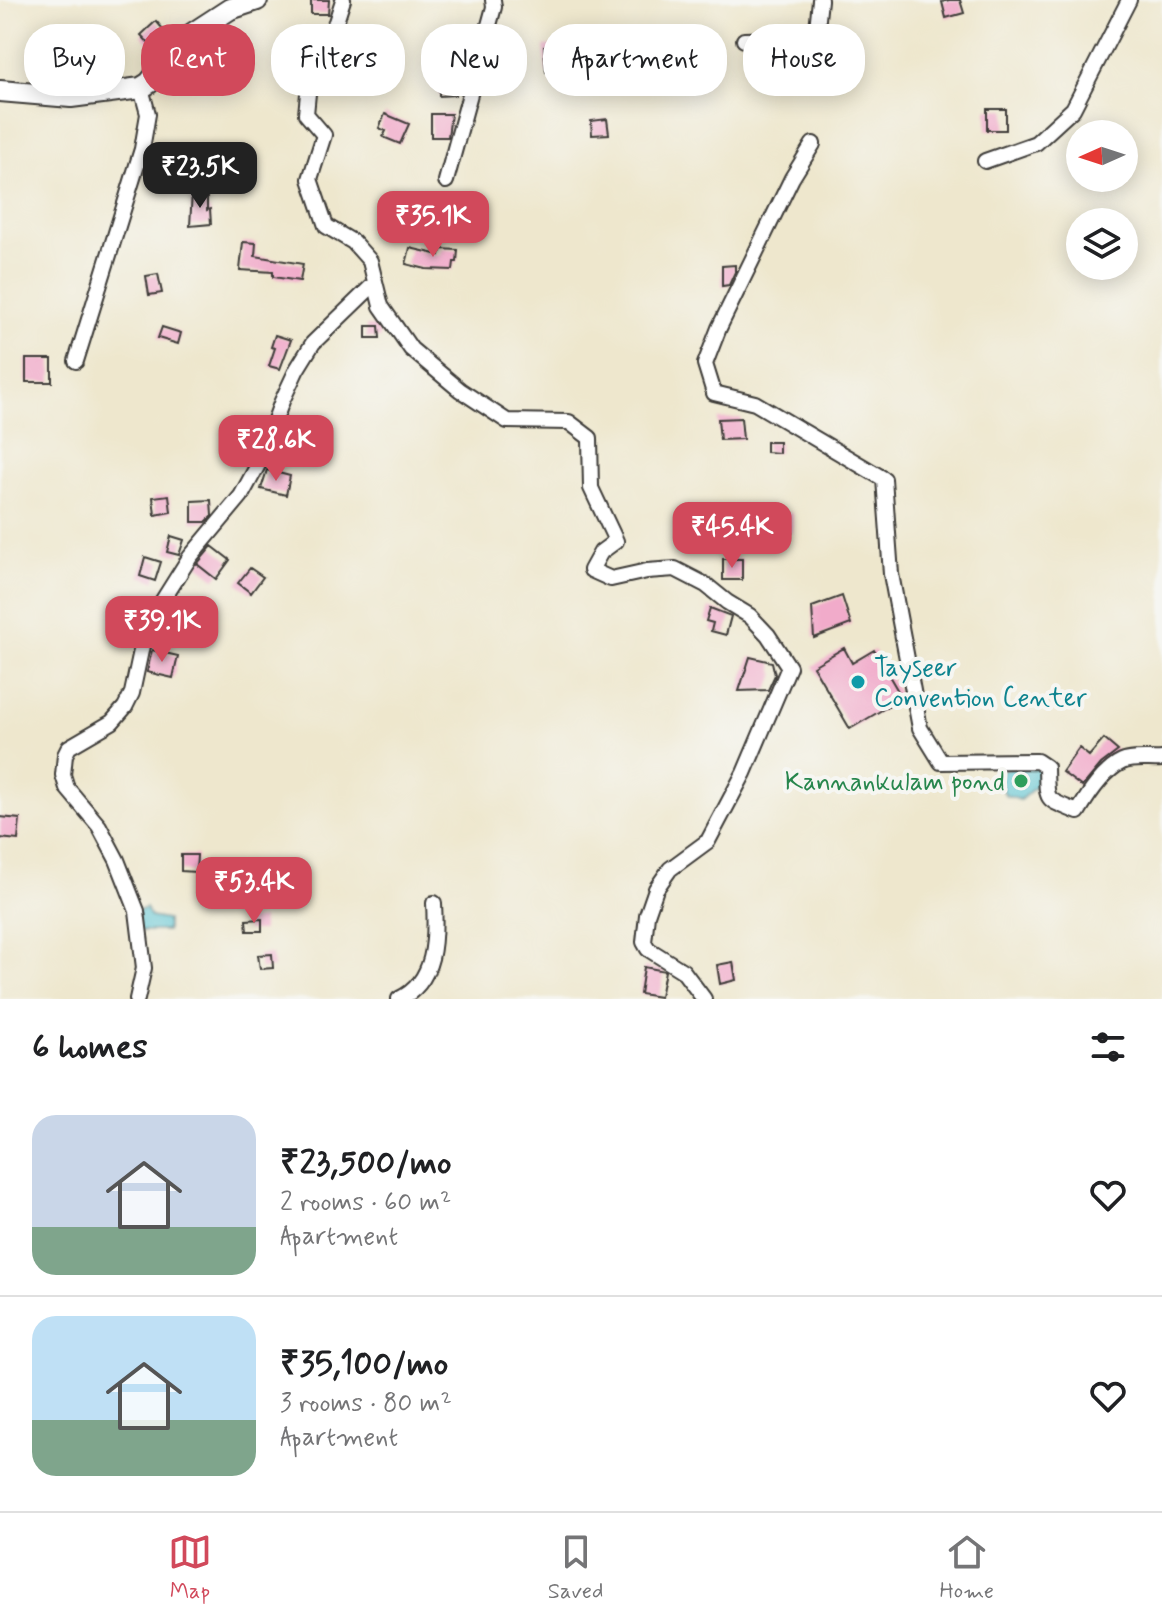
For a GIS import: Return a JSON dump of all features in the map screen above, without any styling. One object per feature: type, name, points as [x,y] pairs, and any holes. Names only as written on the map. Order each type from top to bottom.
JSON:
[{"type":"main road","points":[[207,24],[230,9],[257,0]]},
{"type":"main road","points":[[0,91],[71,97],[141,88]]},
{"type":"street","points":[[343,0],[336,22],[310,73],[306,114],[324,135],[310,179],[326,226],[353,242],[370,261],[381,306],[411,349],[460,390],[507,421],[569,422],[590,438],[591,488],[616,541],[601,552],[591,570],[611,579],[675,569],[706,585],[750,616],[768,635],[789,667],[744,773],[708,841],[670,869],[656,889],[647,915],[644,942],[648,949],[683,971],[704,999]]},
{"type":"street","points":[[446,181],[494,7],[493,0]]},
{"type":"street","points":[[817,24],[820,0]]},
{"type":"street","points":[[985,161],[1036,143],[1073,109],[1129,0]]},
{"type":"street","points":[[76,361],[142,149],[148,114],[143,96]]},
{"type":"street","points":[[813,144],[792,178],[714,340],[705,364],[714,393],[755,403],[884,479],[891,574],[920,728],[941,762],[1037,761],[1046,767],[1045,793],[1051,801],[1078,812],[1089,795],[1122,762],[1162,759]]},
{"type":"street","points":[[137,999],[144,968],[137,911],[117,860],[99,826],[67,788],[63,775],[65,755],[69,747],[112,722],[125,707],[132,693],[146,627],[190,557],[241,496],[259,463],[297,369],[313,343],[375,283]]},
{"type":"street","points":[[399,999],[424,981],[436,933],[434,903]]},
{"type":"water","points":[[1033,763],[1040,766],[1043,780],[1020,800],[1005,795],[1000,781],[1003,770]]},
{"type":"water","points":[[146,908],[150,917],[167,920],[167,931],[138,931],[138,911]]},
{"type":"building","points":[[311,0],[329,0],[328,14],[311,14]]},
{"type":"building","points":[[960,0],[964,13],[946,18],[942,2]]},
{"type":"building","points":[[987,109],[1006,109],[1006,130],[987,130]]},
{"type":"building","points":[[385,114],[409,124],[400,144],[383,137],[386,131],[379,128]]},
{"type":"building","points":[[431,114],[451,114],[448,137],[431,137]]},
{"type":"building","points":[[607,119],[609,134],[592,135],[591,121]]},
{"type":"building","points":[[192,192],[207,192],[211,224],[190,226]]},
{"type":"building","points":[[243,242],[256,243],[255,256],[303,264],[300,281],[273,277],[273,272],[240,270]]},
{"type":"building","points":[[410,248],[440,255],[441,249],[458,250],[457,262],[454,262],[453,270],[426,269],[406,264]]},
{"type":"building","points":[[735,265],[729,285],[722,286],[722,266]]},
{"type":"building","points":[[158,274],[162,293],[149,295],[146,276]]},
{"type":"building","points":[[366,326],[379,326],[380,338],[366,338]]},
{"type":"building","points":[[162,327],[181,333],[178,344],[158,338]]},
{"type":"building","points":[[275,335],[291,340],[280,369],[269,366],[275,348],[271,347]]},
{"type":"building","points":[[26,359],[52,359],[52,382],[26,382]]},
{"type":"building","points":[[741,418],[743,439],[720,440],[718,419]]},
{"type":"building","points":[[766,442],[779,442],[779,453],[766,452]]},
{"type":"building","points":[[267,470],[290,476],[286,495],[261,489]]},
{"type":"building","points":[[169,495],[171,512],[155,515],[153,497]]},
{"type":"building","points":[[211,500],[212,516],[206,522],[192,522],[192,501]]},
{"type":"building","points":[[770,511],[793,513],[792,533],[769,531]]},
{"type":"building","points":[[171,536],[184,540],[179,555],[167,552]]},
{"type":"building","points":[[212,546],[230,560],[216,579],[197,564]]},
{"type":"building","points":[[145,557],[161,562],[155,581],[140,576]]},
{"type":"building","points":[[723,559],[742,559],[742,580],[723,580]]},
{"type":"building","points":[[250,568],[263,577],[251,593],[238,583]]},
{"type":"building","points":[[842,596],[851,624],[814,638],[812,607]]},
{"type":"building","points":[[710,608],[731,616],[726,635],[711,631],[713,623],[706,621]]},
{"type":"building","name":"Tayseer Convention Center","points":[[844,648],[852,663],[874,650],[902,698],[850,729],[813,666]]},
{"type":"building","points":[[152,650],[178,656],[173,678],[147,672]]},
{"type":"building","points":[[750,657],[772,662],[775,675],[768,690],[739,691]]},
{"type":"building","points":[[1104,739],[1118,751],[1101,764],[1082,787],[1062,772],[1079,748],[1089,756]]},
{"type":"building","points":[[0,817],[20,819],[18,840],[0,838]]},
{"type":"building","points":[[181,855],[197,855],[196,872],[181,871]]},
{"type":"building","points":[[262,919],[262,931],[247,931],[246,920]]},
{"type":"building","points":[[272,954],[273,968],[260,969],[258,955]]},
{"type":"building","points":[[733,962],[736,980],[720,984],[717,965]]},
{"type":"building","points":[[644,967],[665,971],[660,997],[640,994]]},
{"type":"place","name":"Tayseer Convention Center","points":[[858,682]]},
{"type":"place","name":"Kannankulam pond","points":[[1021,781]]}]
